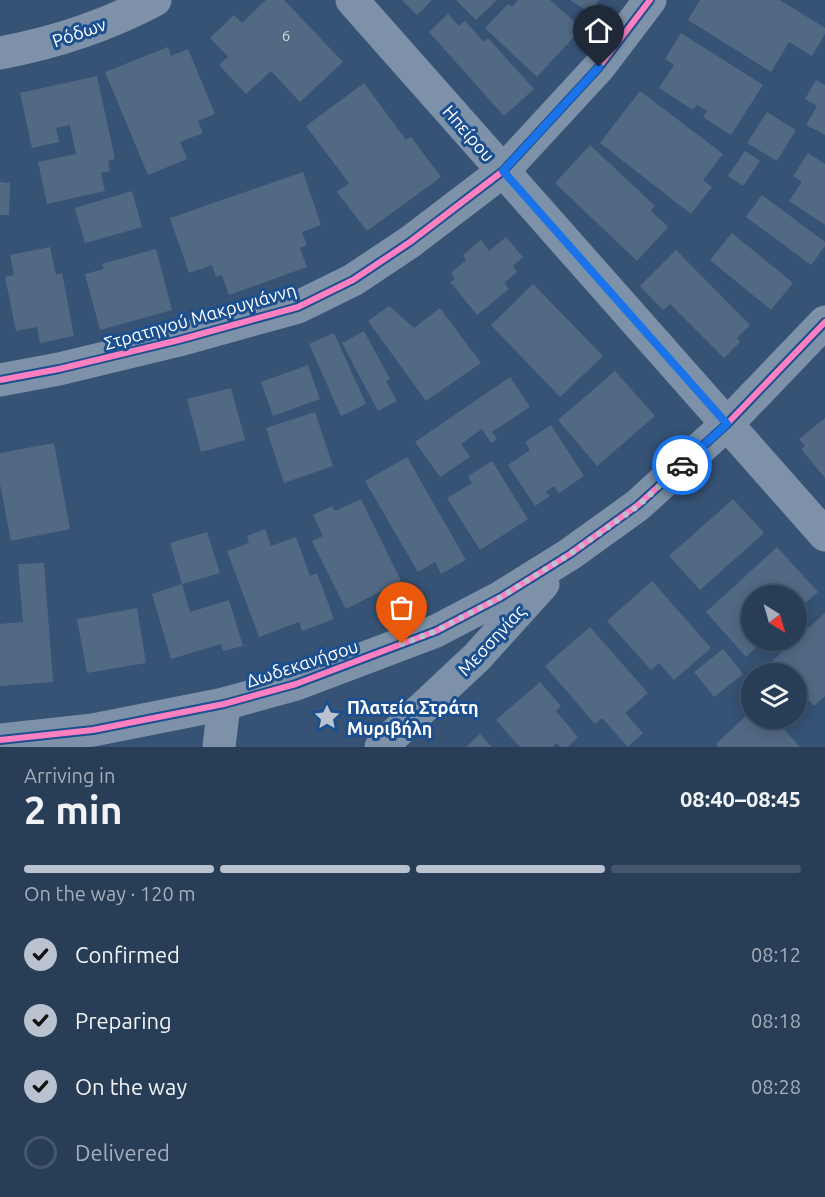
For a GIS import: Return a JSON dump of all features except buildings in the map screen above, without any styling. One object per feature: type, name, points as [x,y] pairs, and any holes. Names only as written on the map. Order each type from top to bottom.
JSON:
[{"type":"street","name":"Ρόδων","points":[[0,53],[39,46],[123,17],[155,0]]},
{"type":"street","name":"Ηπείρου","points":[[352,0],[825,535]]},
{"type":"street","name":"Στρατηγού Μακρυγιάννη","points":[[0,380],[59,369],[168,343],[298,307],[363,274],[410,242],[503,171],[599,67],[650,0]]},
{"type":"street","name":"Δωδεκανήσου","points":[[0,740],[93,730],[224,704],[296,684],[436,631],[501,597],[570,554],[638,506],[727,424],[825,322]]},
{"type":"street","name":"Μεσσηνίας","points":[[381,747],[477,657],[570,554]]},
{"type":"street","points":[[219,747],[224,704]]},
{"type":"cycle path","points":[[0,380],[59,369],[179,340],[298,307],[353,280],[410,242],[503,171],[599,67],[650,0]]},
{"type":"cycle path","points":[[0,740],[93,730],[224,704],[296,684],[436,631],[501,597],[570,554],[638,505],[727,424],[825,322]]},
{"type":"way so far","points":[[402,644],[436,631],[501,597],[570,554],[638,506],[682,465]]},
{"type":"place","name":"Πλατεία Στράτη Μυριβήλη","points":[[327,717]]},
{"type":"route","points":[[599,67],[503,171],[727,424],[682,465]]}]
